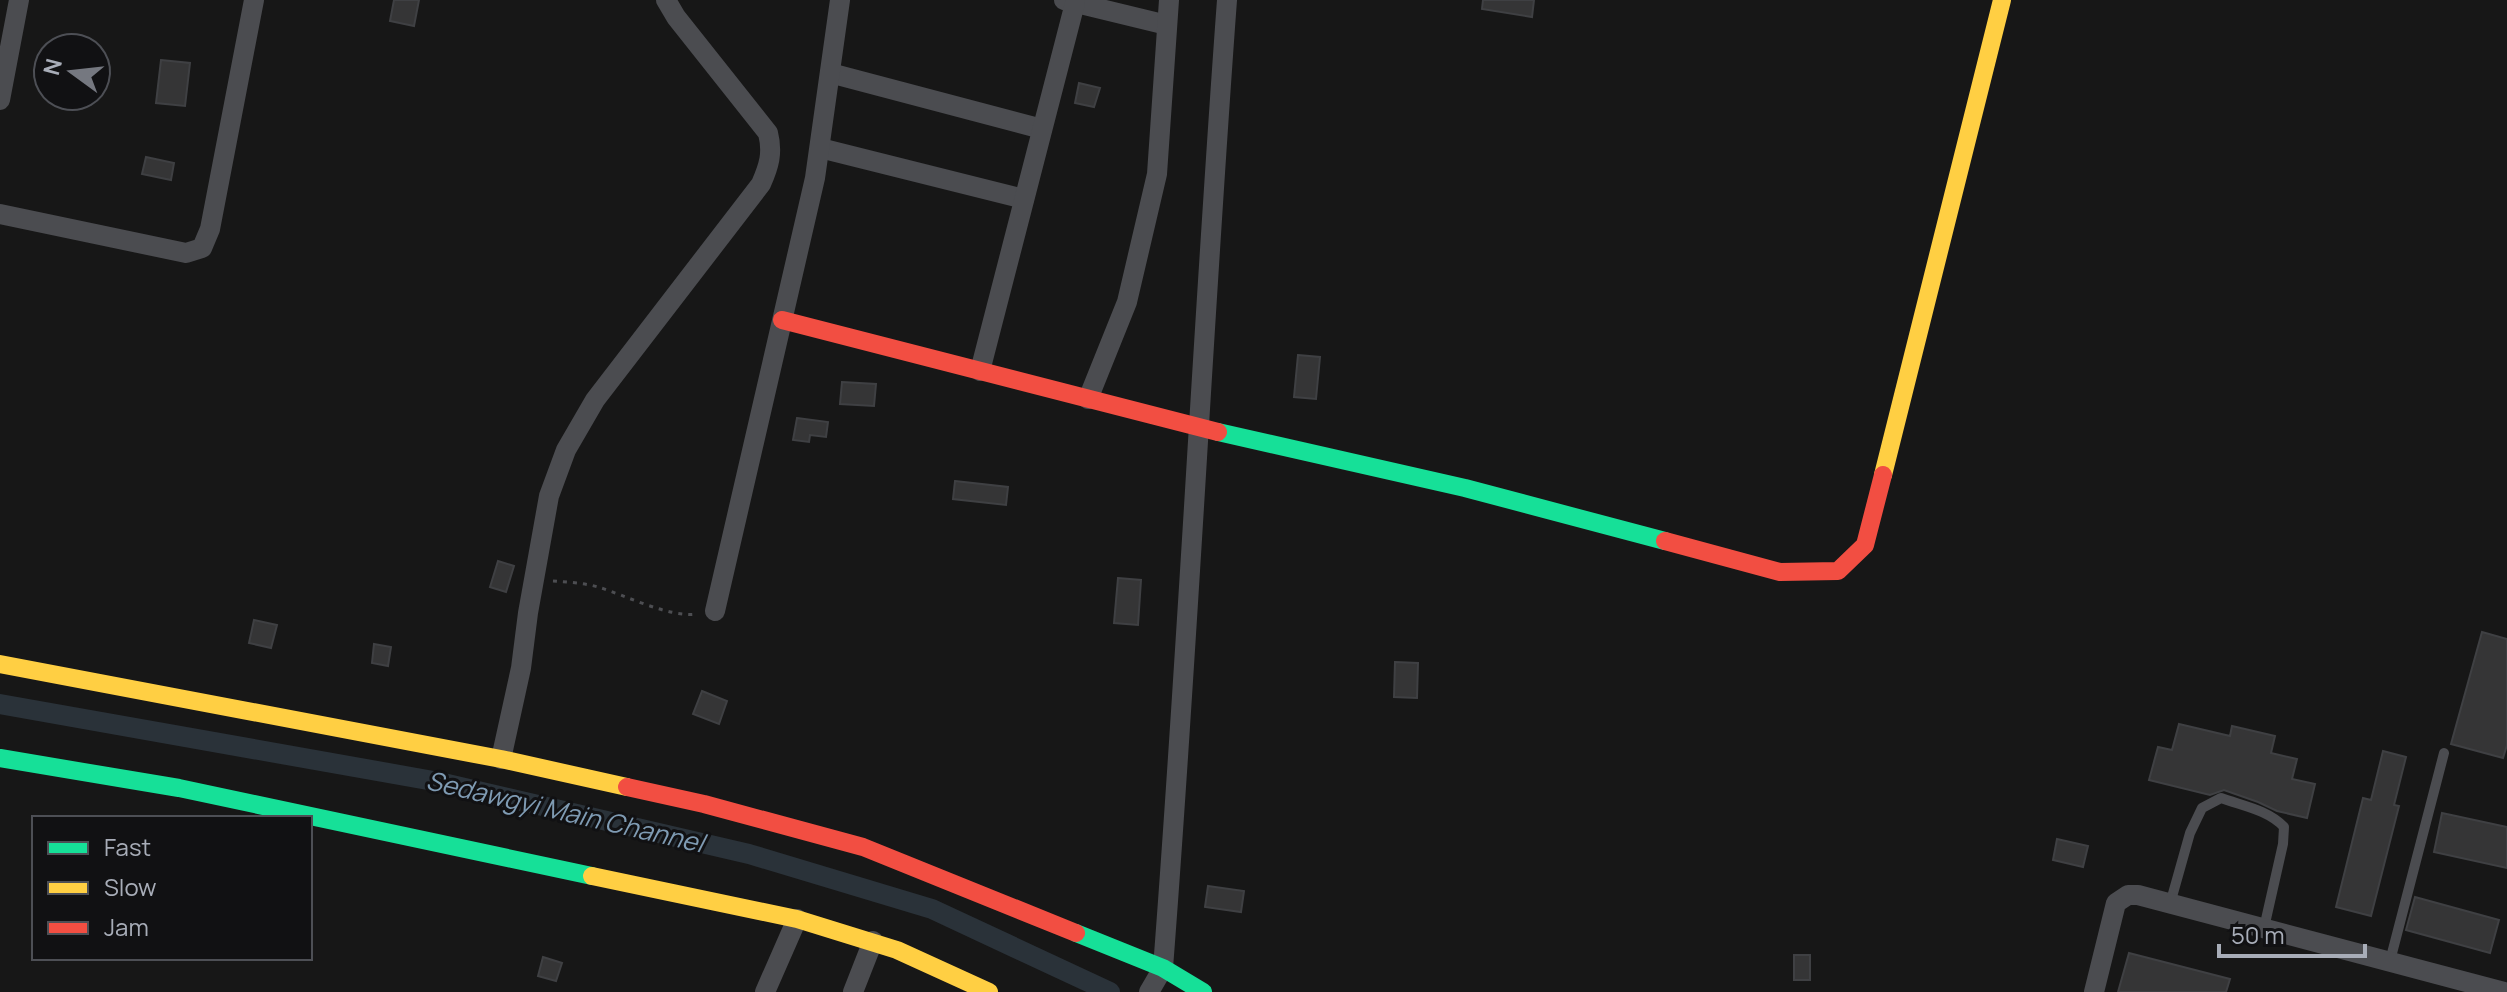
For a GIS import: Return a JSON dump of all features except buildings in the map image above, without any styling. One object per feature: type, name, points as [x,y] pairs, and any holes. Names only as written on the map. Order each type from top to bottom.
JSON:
[{"type":"street","points":[[0,100],[19,0]]},
{"type":"street","points":[[0,214],[186,253],[202,248],[210,229],[254,0]]},
{"type":"street","points":[[501,759],[521,668],[549,496],[566,450],[595,400],[761,184],[769,167],[772,148],[768,133],[676,17],[666,0]]},
{"type":"street","points":[[715,611],[815,178],[840,0]]},
{"type":"street","points":[[1088,399],[1127,302],[1157,174],[1169,0]]},
{"type":"street","points":[[1150,990],[1163,968],[1227,0]]},
{"type":"street","points":[[782,320],[1198,427],[1465,488],[1780,572],[1838,571],[1865,545],[2002,0]]},
{"type":"street","points":[[980,371],[1042,129],[1069,1],[1167,25]]},
{"type":"street","points":[[830,73],[1042,129]]},
{"type":"street","points":[[820,148],[1024,199]]},
{"type":"street","points":[[0,664],[501,759],[704,804],[863,847],[1163,968],[1203,992]]},
{"type":"street","points":[[0,758],[179,788],[311,816]]},
{"type":"street","points":[[312,816],[797,919],[873,941],[989,992]]},
{"type":"street","points":[[2094,992],[2116,903],[2128,895],[2138,895],[2504,992]]},
{"type":"street","points":[[765,992],[797,919]]},
{"type":"street","points":[[853,992],[873,941]]},
{"type":"lane","points":[[2390,961],[2444,753]]},
{"type":"lane","points":[[2170,904],[2190,833],[2202,808],[2221,798],[2263,812],[2276,818],[2284,827],[2264,928]]},
{"type":"path","points":[[533,580],[594,585],[689,615],[715,611]]},
{"type":"waterway","name":"Sedawgyi Main Channel","points":[[0,704],[439,782],[749,854],[932,909],[1110,992]]},
{"type":"traffic: fast","points":[[1218,432],[1465,488],[1665,541]]},
{"type":"traffic: fast","points":[[0,758],[179,788],[310,816]]},
{"type":"traffic: fast","points":[[312,816],[592,876]]},
{"type":"traffic: fast","points":[[1076,933],[1163,968],[1203,992]]},
{"type":"traffic: slow","points":[[1883,475],[2002,0]]},
{"type":"traffic: slow","points":[[0,664],[501,759],[627,787]]},
{"type":"traffic: slow","points":[[592,876],[797,919],[897,950],[989,992]]},
{"type":"traffic: jam","points":[[782,320],[1218,432]]},
{"type":"traffic: jam","points":[[1665,541],[1780,572],[1838,571],[1865,545],[1883,475]]},
{"type":"traffic: jam","points":[[627,787],[704,804],[863,847],[1076,933]]}]
